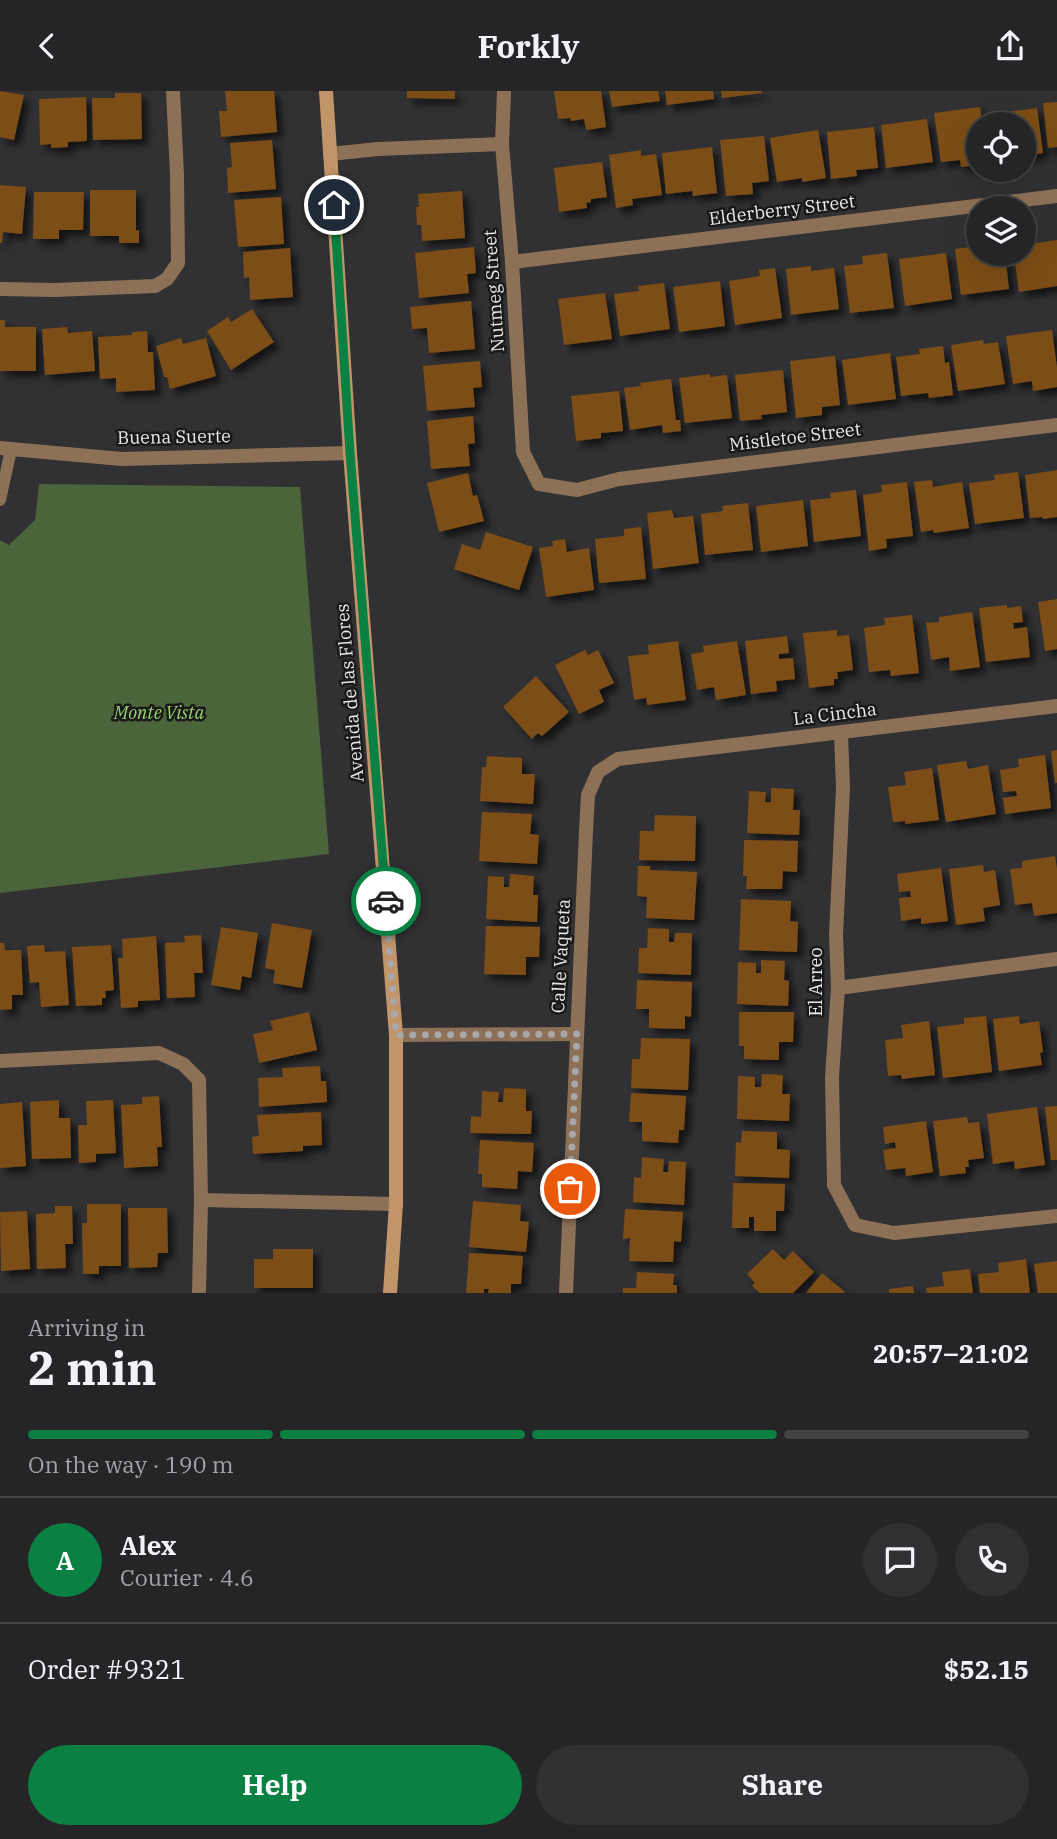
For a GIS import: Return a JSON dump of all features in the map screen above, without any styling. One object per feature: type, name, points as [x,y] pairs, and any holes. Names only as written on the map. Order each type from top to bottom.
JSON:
[{"type":"main road","name":"Avenida de las Flores","points":[[326,91],[350,453],[396,1035],[396,1204],[390,1293]]},
{"type":"street","points":[[0,289],[155,286],[167,279],[178,264],[173,91]]},
{"type":"street","name":"Nutmeg Street","points":[[504,91],[502,144],[523,452],[539,484]]},
{"type":"street","points":[[330,154],[377,149],[502,144]]},
{"type":"street","name":"Elderberry Street","points":[[512,262],[1057,196]]},
{"type":"street","name":"Mistletoe Street","points":[[539,484],[576,490],[619,478],[1057,425]]},
{"type":"street","name":"Buena Suerte","points":[[5,449],[122,459],[350,453]]},
{"type":"street","name":"La Cincha","points":[[618,759],[1057,706]]},
{"type":"street","name":"El Arreo","points":[[841,733],[843,788],[836,935],[838,988],[832,1077],[834,1185],[855,1225],[894,1233],[1057,1216]]},
{"type":"street","name":"Calle Vaqueta","points":[[566,1293],[588,795],[598,772],[618,759]]},
{"type":"street","points":[[838,988],[1057,959]]},
{"type":"street","points":[[396,1035],[577,1034]]},
{"type":"street","points":[[0,1061],[159,1053],[183,1065],[199,1080],[199,1293]]},
{"type":"street","points":[[201,1200],[396,1204]]},
{"type":"lane","points":[[0,500],[5,449]]},
{"type":"green space","name":"Monte Vista","points":[[39,484],[300,487],[329,854],[0,893],[0,540],[9,545],[35,520]]},
{"type":"building","points":[[0,91],[24,95],[14,140],[0,137]]},
{"type":"building","points":[[225,91],[274,91],[277,132],[221,137],[219,111],[227,111]]},
{"type":"building","points":[[407,91],[455,91],[455,99],[407,98]]},
{"type":"building","points":[[554,91],[601,91],[606,127],[586,130],[584,119],[558,119]]},
{"type":"building","points":[[609,91],[658,91],[660,101],[612,107]]},
{"type":"building","points":[[665,91],[713,91],[714,99],[667,105]]},
{"type":"building","points":[[721,91],[762,91],[762,93],[722,98]]},
{"type":"building","points":[[115,93],[141,93],[142,139],[93,140],[92,98],[115,98]]},
{"type":"building","points":[[86,97],[87,141],[68,142],[68,147],[51,148],[51,144],[40,145],[39,99]]},
{"type":"building","points":[[1057,102],[1057,147],[1048,148],[1043,103]]},
{"type":"building","points":[[980,107],[981,112],[966,112],[966,166],[961,167],[960,160],[941,162],[934,113]]},
{"type":"building","points":[[1037,108],[1043,153],[1036,154],[1036,112],[1008,112]]},
{"type":"building","points":[[927,119],[933,162],[886,168],[881,125]]},
{"type":"building","points":[[874,127],[878,168],[856,170],[857,176],[831,179],[827,132]]},
{"type":"building","points":[[818,130],[826,178],[777,182],[770,138]]},
{"type":"building","points":[[764,136],[769,181],[752,183],[753,194],[726,196],[720,140]]},
{"type":"building","points":[[272,140],[276,189],[228,193],[227,168],[232,167],[230,143]]},
{"type":"building","points":[[712,147],[717,193],[693,196],[692,191],[666,194],[662,153]]},
{"type":"building","points":[[641,150],[641,156],[656,154],[662,195],[632,199],[633,205],[616,208],[609,155]]},
{"type":"building","points":[[602,162],[607,197],[591,199],[591,202],[586,203],[587,208],[559,212],[554,168]]},
{"type":"building","points":[[0,185],[26,187],[22,234],[3,232],[2,243],[0,243]]},
{"type":"building","points":[[90,190],[136,190],[136,231],[139,230],[139,243],[119,243],[119,236],[90,236]]},
{"type":"building","points":[[462,191],[465,238],[422,241],[421,225],[417,225],[418,194]]},
{"type":"building","points":[[34,192],[84,192],[83,230],[59,230],[59,239],[33,239]]},
{"type":"building","points":[[281,197],[284,244],[238,247],[234,200]]},
{"type":"building","points":[[1057,240],[1057,286],[1019,292],[1016,266],[1036,266],[1036,243]]},
{"type":"building","points":[[474,247],[476,273],[467,274],[469,293],[419,298],[415,253]]},
{"type":"building","points":[[290,248],[293,297],[250,300],[249,277],[244,278],[243,252]]},
{"type":"building","points":[[966,248],[966,266],[1006,266],[1009,289],[961,295],[955,249]]},
{"type":"building","points":[[887,253],[894,308],[850,313],[844,266],[863,264],[862,256]]},
{"type":"building","points":[[946,253],[952,299],[905,306],[899,259]]},
{"type":"building","points":[[811,266],[811,271],[834,268],[839,309],[791,315],[786,269]]},
{"type":"building","points":[[775,268],[782,318],[735,325],[729,281],[760,276],[759,270]]},
{"type":"building","points":[[720,281],[725,326],[679,332],[673,287]]},
{"type":"building","points":[[664,283],[670,329],[620,336],[614,294],[639,291],[638,286]]},
{"type":"building","points":[[605,293],[612,339],[564,345],[558,299]]},
{"type":"building","points":[[471,301],[475,349],[429,353],[427,328],[412,329],[410,307]]},
{"type":"building","points":[[252,309],[274,342],[231,370],[207,331],[228,317],[231,322]]},
{"type":"building","points":[[0,320],[5,320],[5,327],[36,327],[36,371],[0,371]]},
{"type":"building","points":[[67,327],[68,333],[92,331],[95,371],[45,375],[42,329]]},
{"type":"building","points":[[1052,330],[1057,387],[1033,391],[1032,381],[1013,384],[1006,336]]},
{"type":"building","points":[[147,331],[148,352],[153,352],[155,390],[116,392],[116,378],[100,379],[98,337],[132,335],[132,332]]},
{"type":"building","points":[[181,338],[183,344],[206,338],[216,376],[170,389],[156,346]]},
{"type":"building","points":[[983,340],[984,344],[998,342],[1005,384],[958,391],[951,345]]},
{"type":"building","points":[[943,346],[945,363],[949,362],[953,395],[929,398],[928,393],[901,396],[896,357],[920,354],[919,349]]},
{"type":"building","points":[[890,353],[896,399],[848,405],[842,360]]},
{"type":"building","points":[[835,356],[840,405],[822,407],[822,415],[796,418],[790,361]]},
{"type":"building","points":[[480,361],[482,387],[473,388],[475,407],[427,411],[423,366]]},
{"type":"building","points":[[783,370],[787,412],[761,415],[762,419],[740,421],[735,375]]},
{"type":"building","points":[[710,374],[710,377],[727,375],[732,418],[685,423],[679,378]]},
{"type":"building","points":[[671,379],[676,420],[680,420],[681,431],[663,433],[662,425],[630,430],[624,388]]},
{"type":"building","points":[[619,391],[623,431],[601,433],[601,438],[576,441],[571,396]]},
{"type":"building","points":[[473,416],[475,443],[468,444],[470,466],[431,469],[427,421]]},
{"type":"building","points":[[1057,470],[1057,517],[1030,518],[1025,475]]},
{"type":"building","points":[[1018,472],[1024,518],[975,524],[969,483],[995,480],[994,475]]},
{"type":"building","points":[[468,473],[473,496],[477,495],[484,521],[439,532],[427,483]]},
{"type":"building","points":[[932,480],[933,487],[962,482],[969,528],[921,532],[914,482]]},
{"type":"building","points":[[907,482],[913,536],[886,539],[887,548],[869,551],[863,495],[882,492],[881,485]]},
{"type":"building","points":[[856,490],[861,536],[814,542],[810,500],[831,498],[830,493]]},
{"type":"building","points":[[803,500],[808,546],[761,552],[756,506]]},
{"type":"building","points":[[748,503],[753,550],[705,555],[701,514],[723,511],[722,506]]},
{"type":"building","points":[[672,510],[674,518],[693,516],[699,563],[653,569],[647,513]]},
{"type":"building","points":[[641,527],[646,579],[599,583],[595,539],[624,536],[624,529]]},
{"type":"building","points":[[486,532],[533,547],[519,590],[454,569],[462,544],[480,550]]},
{"type":"building","points":[[565,539],[567,552],[589,548],[594,590],[546,597],[539,548],[553,546],[552,541]]},
{"type":"building","points":[[1057,599],[1057,649],[1045,651],[1038,602]]},
{"type":"building","points":[[1007,605],[1007,608],[1021,606],[1023,622],[1013,623],[1014,629],[1027,627],[1030,657],[986,662],[979,608]]},
{"type":"building","points":[[972,612],[980,667],[950,671],[949,657],[931,660],[926,623],[939,622],[939,617]]},
{"type":"building","points":[[912,615],[919,673],[891,676],[890,670],[869,672],[864,628],[885,625],[884,618]]},
{"type":"building","points":[[837,630],[837,636],[849,635],[853,670],[837,672],[838,679],[834,679],[834,685],[809,688],[803,633]]},
{"type":"building","points":[[787,636],[789,653],[779,654],[779,659],[793,658],[795,679],[776,681],[777,691],[751,694],[745,641]]},
{"type":"building","points":[[678,641],[686,700],[647,705],[646,698],[634,700],[628,656],[649,654],[648,645]]},
{"type":"building","points":[[737,641],[746,695],[716,700],[714,687],[697,690],[691,654],[704,652],[703,646]]},
{"type":"building","points":[[585,650],[588,655],[598,650],[614,683],[599,690],[604,702],[579,714],[555,665]]},
{"type":"building","points":[[536,676],[569,712],[542,736],[538,733],[532,739],[503,707]]},
{"type":"building","points":[[1057,750],[1057,783],[1055,783],[1051,751]]},
{"type":"building","points":[[1045,755],[1051,808],[1005,814],[1003,798],[1017,796],[1016,791],[1003,792],[1000,770],[1019,767],[1018,759]]},
{"type":"building","points":[[487,756],[522,758],[522,774],[535,774],[533,804],[480,801],[482,767],[486,767]]},
{"type":"building","points":[[966,761],[968,769],[988,765],[996,814],[946,822],[937,765]]},
{"type":"building","points":[[932,768],[939,820],[905,824],[905,821],[893,822],[888,787],[906,785],[904,772]]},
{"type":"building","points":[[771,788],[794,789],[793,810],[800,810],[799,835],[747,833],[749,791],[766,792],[765,802],[771,802]]},
{"type":"building","points":[[482,812],[532,814],[530,834],[539,835],[537,864],[479,861]]},
{"type":"building","points":[[655,815],[696,816],[695,861],[639,860],[640,831],[654,831]]},
{"type":"building","points":[[744,840],[798,841],[797,872],[783,871],[782,889],[746,889],[747,876],[743,876]]},
{"type":"building","points":[[1055,856],[1057,913],[1034,916],[1032,903],[1015,905],[1010,869],[1022,868],[1022,861]]},
{"type":"building","points":[[983,865],[984,872],[995,870],[1000,905],[983,908],[985,921],[956,925],[949,869]]},
{"type":"building","points":[[638,866],[650,866],[650,870],[697,872],[694,920],[646,918],[647,897],[637,896]]},
{"type":"building","points":[[941,868],[948,921],[921,924],[921,918],[901,921],[899,898],[911,897],[910,891],[899,892],[897,874]]},
{"type":"building","points":[[510,874],[534,876],[533,895],[538,895],[537,922],[486,919],[488,876],[504,877],[504,887],[509,887]]},
{"type":"building","points":[[741,899],[791,901],[790,921],[798,922],[797,952],[739,950]]},
{"type":"building","points":[[272,923],[312,930],[302,988],[273,983],[275,970],[265,968]]},
{"type":"building","points":[[486,926],[540,927],[539,957],[526,957],[526,975],[484,974]]},
{"type":"building","points":[[221,927],[258,933],[251,978],[242,976],[240,990],[211,985]]},
{"type":"building","points":[[648,928],[669,929],[669,942],[674,942],[675,933],[692,933],[691,975],[638,973],[639,948],[647,948]]},
{"type":"building","points":[[201,935],[203,973],[194,973],[195,997],[167,998],[165,943],[185,942],[184,936]]},
{"type":"building","points":[[156,936],[160,1000],[138,1001],[138,1007],[121,1008],[118,958],[123,958],[122,939]]},
{"type":"building","points":[[0,943],[4,943],[5,950],[21,950],[23,995],[12,995],[12,1009],[0,1010]]},
{"type":"building","points":[[44,945],[45,952],[65,951],[69,1005],[41,1007],[39,982],[30,983],[27,946]]},
{"type":"building","points":[[111,945],[114,990],[105,991],[106,998],[102,998],[102,1005],[76,1006],[72,947]]},
{"type":"building","points":[[761,960],[785,961],[784,980],[789,981],[788,1006],[737,1004],[738,962],[756,963],[756,973],[761,973]]},
{"type":"building","points":[[637,980],[692,982],[691,1017],[685,1016],[685,1029],[649,1028],[649,1009],[636,1009]]},
{"type":"building","points":[[309,1012],[317,1050],[259,1063],[253,1034],[273,1030],[270,1021]]},
{"type":"building","points":[[739,1012],[794,1012],[793,1042],[779,1042],[779,1060],[744,1059],[744,1046],[739,1046]]},
{"type":"building","points":[[986,1016],[992,1072],[943,1078],[937,1027],[964,1024],[964,1018]]},
{"type":"building","points":[[1019,1016],[1020,1024],[1039,1021],[1042,1065],[999,1071],[993,1019]]},
{"type":"building","points":[[929,1021],[935,1075],[902,1079],[901,1075],[888,1076],[885,1040],[903,1038],[901,1025]]},
{"type":"building","points":[[641,1038],[690,1039],[688,1090],[631,1088],[632,1059],[640,1059]]},
{"type":"building","points":[[320,1066],[321,1081],[326,1081],[327,1102],[259,1107],[258,1078],[283,1077],[282,1068]]},
{"type":"building","points":[[762,1074],[783,1075],[782,1094],[790,1094],[789,1121],[737,1119],[738,1076],[755,1077],[755,1087],[761,1087]]},
{"type":"building","points":[[504,1088],[526,1089],[526,1111],[532,1111],[531,1134],[470,1133],[471,1116],[481,1117],[482,1091],[499,1092],[498,1102],[503,1102]]},
{"type":"building","points":[[631,1093],[686,1096],[684,1130],[679,1130],[678,1143],[642,1141],[642,1122],[629,1122]]},
{"type":"building","points":[[159,1096],[162,1147],[157,1147],[158,1166],[124,1168],[121,1105],[142,1104],[142,1097]]},
{"type":"building","points":[[59,1100],[59,1118],[70,1118],[71,1158],[32,1159],[30,1102]]},
{"type":"building","points":[[113,1100],[116,1153],[96,1154],[96,1162],[79,1163],[78,1125],[87,1125],[86,1101]]},
{"type":"building","points":[[22,1102],[26,1166],[0,1168],[0,1104]]},
{"type":"building","points":[[1057,1106],[1057,1160],[1051,1160],[1045,1107]]},
{"type":"building","points":[[1037,1107],[1045,1165],[1015,1169],[1014,1161],[993,1164],[987,1114]]},
{"type":"building","points":[[321,1112],[322,1145],[303,1146],[303,1151],[253,1154],[252,1137],[259,1136],[257,1115]]},
{"type":"building","points":[[967,1117],[968,1123],[979,1122],[984,1158],[968,1160],[966,1173],[940,1176],[933,1121]]},
{"type":"building","points":[[926,1121],[933,1172],[906,1176],[905,1168],[886,1170],[883,1150],[896,1148],[895,1142],[885,1144],[883,1127]]},
{"type":"building","points":[[742,1131],[777,1132],[777,1149],[790,1150],[789,1178],[735,1176],[736,1142],[741,1143]]},
{"type":"building","points":[[480,1140],[534,1143],[532,1172],[518,1171],[517,1189],[482,1187],[482,1174],[478,1174]]},
{"type":"building","points":[[642,1157],[664,1159],[663,1172],[668,1172],[669,1161],[686,1162],[684,1205],[633,1202],[634,1177],[641,1178]]},
{"type":"building","points":[[733,1183],[785,1184],[784,1211],[776,1211],[776,1231],[754,1231],[754,1217],[749,1217],[749,1228],[732,1228]]},
{"type":"building","points":[[473,1201],[521,1205],[520,1221],[529,1222],[526,1252],[469,1247]]},
{"type":"building","points":[[87,1204],[121,1204],[121,1266],[99,1266],[99,1274],[83,1274],[82,1223],[87,1223]]},
{"type":"building","points":[[55,1206],[72,1206],[73,1244],[65,1244],[66,1268],[37,1269],[36,1214],[55,1213]]},
{"type":"building","points":[[128,1208],[167,1208],[168,1253],[158,1253],[157,1267],[129,1268]]},
{"type":"building","points":[[625,1209],[683,1212],[681,1242],[674,1241],[673,1262],[629,1261],[630,1238],[623,1239]]},
{"type":"building","points":[[27,1211],[30,1269],[1,1271],[0,1212]]},
{"type":"building","points":[[273,1249],[313,1249],[313,1288],[254,1288],[254,1259],[273,1259]]},
{"type":"building","points":[[773,1249],[784,1260],[793,1251],[814,1272],[793,1293],[760,1293],[752,1286],[755,1283],[747,1274]]},
{"type":"building","points":[[469,1253],[523,1256],[521,1284],[511,1284],[511,1293],[488,1293],[489,1289],[484,1289],[484,1293],[466,1293]]},
{"type":"building","points":[[1026,1259],[1030,1293],[980,1293],[978,1274],[999,1272],[998,1263]]},
{"type":"building","points":[[1057,1261],[1057,1293],[1038,1293],[1034,1264]]},
{"type":"building","points":[[970,1269],[973,1293],[927,1293],[926,1288],[944,1286],[942,1272]]},
{"type":"building","points":[[637,1272],[674,1274],[673,1285],[677,1285],[677,1293],[623,1293],[623,1288],[636,1288]]},
{"type":"building","points":[[822,1273],[845,1292],[806,1293]]},
{"type":"building","points":[[913,1286],[914,1293],[889,1293],[889,1289]]},
{"type":"way so far","points":[[386,901],[396,1035],[577,1034],[570,1189]]},
{"type":"route","points":[[334,205],[350,453],[386,901]]}]
